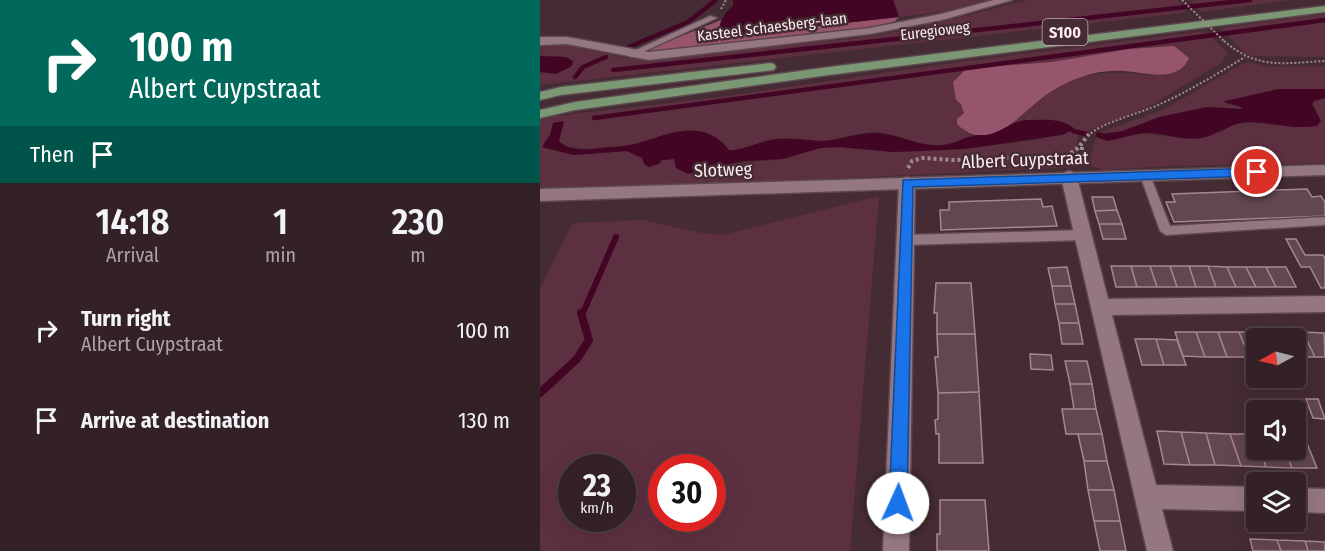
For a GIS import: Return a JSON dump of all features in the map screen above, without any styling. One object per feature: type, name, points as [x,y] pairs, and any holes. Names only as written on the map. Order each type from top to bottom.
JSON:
[{"type":"main road","name":"Euregioweg","points":[[540,96],[561,91],[708,73],[817,63],[1313,0]]},
{"type":"main road","name":"Euregioweg","points":[[540,114],[575,106],[829,71],[1325,9]]},
{"type":"main road","name":"Euregioweg","points":[[540,90],[561,91]]},
{"type":"main road","name":"Euregioweg","points":[[540,107],[575,106]]},
{"type":"street","name":"Kasteel Schaesberg-laan","points":[[540,41],[566,39],[629,55],[649,56],[870,31],[942,17],[1007,0]]},
{"type":"street","name":"Albert Cuypstraat","points":[[908,183],[1325,170]]},
{"type":"street","points":[[1069,177],[1160,551]]},
{"type":"street","name":"Slotweg","points":[[540,195],[908,183]]},
{"type":"street","points":[[896,551],[908,183]]},
{"type":"street","points":[[1101,308],[1325,304]]},
{"type":"street","points":[[1147,497],[1246,499]]},
{"type":"street","points":[[1306,500],[1325,501]]},
{"type":"lane","points":[[629,55],[713,18]]},
{"type":"lane","points":[[1144,175],[1166,231],[1325,221]]},
{"type":"lane","points":[[906,240],[1084,235]]},
{"type":"path","points":[[1182,0],[1224,41],[1245,57],[1267,62],[1325,61]]},
{"type":"path","points":[[908,183],[908,168],[916,159],[1068,155],[1082,146],[1092,130],[1099,126],[1155,107],[1245,57]]},
{"type":"shaded area","points":[[733,0],[893,0],[899,17],[717,37],[720,24],[733,6]]},
{"type":"shaded area","points":[[893,0],[988,0],[946,11],[899,17]]},
{"type":"shaded area","points":[[1028,0],[1177,0],[1187,10],[1183,13],[540,85],[540,72],[556,74],[566,57],[540,56],[540,44],[557,42],[625,58],[652,58],[850,39],[909,30]]},
{"type":"shaded area","points":[[1190,0],[1290,0],[1202,12]]},
{"type":"shaded area","points":[[1325,14],[1325,57],[1251,56],[1220,28]]},
{"type":"shaded area","points":[[899,17],[894,22],[865,28],[649,52],[652,48],[721,20],[718,37]]},
{"type":"shaded area","points":[[1205,31],[1228,53],[1221,63],[1148,107],[1078,135],[1075,167],[701,185],[540,188],[540,118],[726,96],[959,62]],"holes":[[[1129,49],[1154,76],[1126,73],[1085,76],[1059,87],[1010,123],[1025,120],[1044,139],[964,149],[893,152],[839,147],[820,148],[783,159],[721,165],[675,159],[643,158],[627,151],[574,155],[544,148],[544,142],[550,135],[553,123],[564,127],[558,136],[564,146],[586,149],[633,145],[676,131],[723,142],[729,150],[745,148],[773,139],[826,141],[874,132],[939,146],[972,136],[961,128],[964,113],[955,79],[965,70],[1050,63]]]},
{"type":"shaded area","points":[[1174,46],[1189,58],[1184,66],[1169,74],[1107,71],[1092,74],[1078,78],[1049,93],[1005,128],[993,133],[982,136],[969,133],[957,124],[957,119],[964,113],[961,104],[956,100],[953,82],[965,70],[1052,62],[1129,49]]},
{"type":"shaded area","points":[[540,56],[566,57],[573,61],[572,66],[556,74],[540,72]]},
{"type":"shaded area","points":[[1248,62],[1271,67],[1325,66],[1325,89],[1279,89],[1225,103],[1242,109],[1207,107],[1159,117],[1123,131],[1098,133],[1165,109]]},
{"type":"shaded area","points":[[1279,89],[1325,89],[1325,98],[1314,101],[1312,104],[1321,121],[1317,126],[1299,127],[1249,122],[1195,139],[1146,133],[1107,141],[1104,134],[1123,131],[1159,117],[1208,107],[1242,109],[1224,102]]},
{"type":"shaded area","points":[[1325,98],[1325,163],[1168,166],[1103,170],[1089,165],[1096,137],[1107,141],[1143,133],[1170,137],[1222,132],[1233,124],[1274,125],[1317,111],[1312,104],[1314,101]]},
{"type":"shaded area","points":[[1025,120],[1058,121],[1075,129],[1062,135],[964,149],[893,152],[839,147],[820,148],[783,159],[743,161],[688,174],[676,168],[674,159],[662,160],[659,164],[649,167],[644,164],[642,158],[627,151],[574,155],[542,147],[550,135],[553,123],[564,121],[559,141],[575,149],[625,146],[672,133],[696,131],[708,133],[729,150],[778,139],[826,141],[874,133],[924,144],[942,145],[975,135],[991,134]]},
{"type":"shaded area","points":[[879,196],[850,551],[540,551],[540,288],[573,223],[642,220],[702,233],[723,235]]},
{"type":"building","points":[[1307,189],[1312,197],[1321,196],[1325,202],[1325,216],[1174,222],[1166,202],[1175,202],[1172,194]]},
{"type":"building","points":[[1092,197],[1113,197],[1117,210],[1095,211]]},
{"type":"building","points":[[1041,199],[1043,207],[1052,206],[1057,226],[941,230],[940,210],[949,210],[949,202]]},
{"type":"building","points":[[1117,210],[1122,224],[1099,224],[1095,211]]},
{"type":"building","points":[[1099,224],[1122,224],[1126,239],[1103,239]]},
{"type":"building","points":[[1286,239],[1296,239],[1305,255],[1323,255],[1325,288],[1321,288],[1310,267],[1301,267]]},
{"type":"building","points":[[1111,266],[1131,266],[1137,287],[1116,287]]},
{"type":"building","points":[[1131,266],[1150,266],[1157,287],[1137,287]]},
{"type":"building","points":[[1150,266],[1170,266],[1177,287],[1157,287]]},
{"type":"building","points":[[1170,266],[1189,266],[1196,287],[1177,287]]},
{"type":"building","points":[[1189,266],[1208,266],[1216,287],[1196,287]]},
{"type":"building","points":[[1208,266],[1227,267],[1236,287],[1216,287]]},
{"type":"building","points":[[1067,267],[1071,286],[1052,286],[1048,268]]},
{"type":"building","points":[[1227,267],[1246,267],[1256,287],[1236,287]]},
{"type":"building","points":[[1246,267],[1266,267],[1276,287],[1256,287]]},
{"type":"building","points":[[1266,267],[1286,267],[1296,287],[1276,287]]},
{"type":"building","points":[[936,283],[971,283],[975,334],[937,334],[937,313],[934,313]]},
{"type":"building","points":[[1052,286],[1071,286],[1075,304],[1055,304]]},
{"type":"building","points":[[1055,304],[1075,304],[1079,323],[1059,323]]},
{"type":"building","points":[[1059,323],[1079,323],[1083,344],[1062,344]]},
{"type":"building","points":[[1175,332],[1196,332],[1205,357],[1183,356]]},
{"type":"building","points":[[1196,332],[1218,332],[1227,357],[1205,357]]},
{"type":"building","points":[[1218,332],[1239,332],[1246,350],[1246,357],[1227,357]]},
{"type":"building","points":[[1239,332],[1246,332],[1246,350]]},
{"type":"building","points":[[1306,332],[1324,333],[1325,357],[1315,357],[1306,338]]},
{"type":"building","points":[[937,334],[975,334],[979,392],[938,393],[935,357],[938,357]]},
{"type":"building","points":[[1306,338],[1315,357],[1306,357]]},
{"type":"building","points":[[1135,339],[1156,339],[1164,365],[1142,365]]},
{"type":"building","points":[[1156,339],[1177,340],[1186,365],[1164,365]]},
{"type":"building","points":[[1030,354],[1051,355],[1053,370],[1031,369]]},
{"type":"building","points":[[1065,361],[1087,361],[1092,384],[1070,384]]},
{"type":"building","points":[[1070,384],[1092,384],[1096,409],[1074,409]]},
{"type":"building","points":[[979,392],[983,463],[939,463],[939,434],[936,434],[935,420],[938,419],[938,393]]},
{"type":"building","points":[[1306,399],[1318,399],[1325,419],[1313,418]]},
{"type":"building","points":[[1062,409],[1096,409],[1102,434],[1066,434]]},
{"type":"building","points":[[1157,431],[1181,432],[1190,465],[1164,464]]},
{"type":"building","points":[[1181,432],[1206,433],[1215,465],[1190,465]]},
{"type":"building","points":[[1206,433],[1230,434],[1241,466],[1215,465]]},
{"type":"building","points":[[1078,434],[1102,434],[1107,461],[1084,461]]},
{"type":"building","points":[[1230,434],[1246,434],[1246,460],[1264,460],[1266,467],[1241,466]]},
{"type":"building","points":[[1306,441],[1317,468],[1292,468],[1289,460],[1306,460]]},
{"type":"building","points":[[1264,460],[1289,460],[1292,468],[1266,467]]},
{"type":"building","points":[[1084,461],[1107,461],[1114,490],[1088,490]]},
{"type":"building","points":[[1088,490],[1114,490],[1120,521],[1094,521]]},
{"type":"building","points":[[940,500],[985,500],[989,551],[937,551],[937,534],[940,534]]},
{"type":"building","points":[[1094,521],[1120,521],[1126,551],[1100,551]]},
{"type":"building","points":[[1250,539],[1277,540],[1281,551],[1253,551]]},
{"type":"building","points":[[1277,540],[1305,541],[1308,551],[1281,551]]},
{"type":"building","points":[[1305,541],[1325,542],[1325,551],[1308,551]]},
{"type":"waterway","points":[[624,49],[688,22],[716,0]]},
{"type":"waterway","points":[[613,70],[1250,0]]},
{"type":"waterway","points":[[594,118],[1325,20]]},
{"type":"waterway","points":[[575,77],[583,67],[606,57]]},
{"type":"waterway","points":[[1073,131],[1086,134]]},
{"type":"waterway","points":[[1099,135],[1105,137]]},
{"type":"waterway","points":[[582,315],[616,237]]},
{"type":"waterway","points":[[540,393],[577,359],[589,340],[581,313]]},
{"type":"route","points":[[898,503],[908,183],[1257,172]]}]
